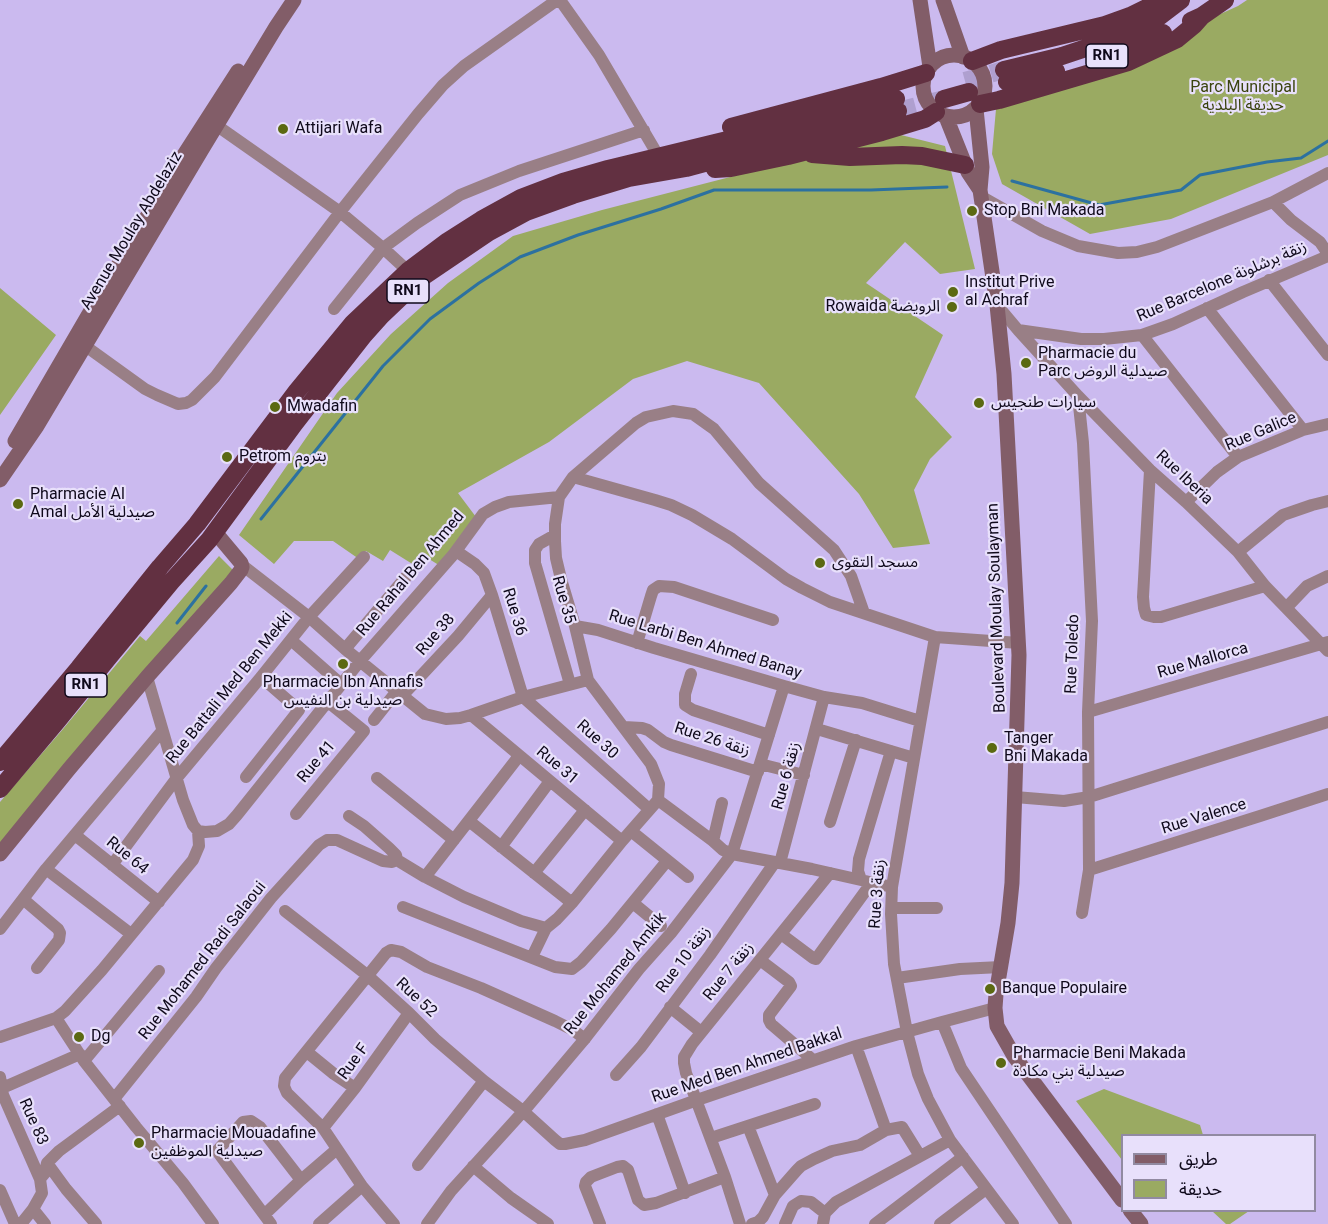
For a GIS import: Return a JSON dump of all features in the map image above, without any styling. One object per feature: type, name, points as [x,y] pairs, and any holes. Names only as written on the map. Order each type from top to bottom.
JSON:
[{"type":"highway","points":[[967,59],[1105,25],[1163,0]]},
{"type":"highway","name":"RN1","points":[[1181,0],[1156,19],[1124,36],[1006,76],[1042,75],[1098,59],[1202,16],[1225,0]]},
{"type":"highway","points":[[928,70],[881,87],[731,127],[704,137],[685,159],[731,168],[914,123],[926,119],[942,104],[972,96],[999,100],[1128,62],[1177,39],[1194,26],[1202,16]]},
{"type":"highway","name":"RN1","points":[[0,789],[171,582],[217,539],[295,423],[364,334],[421,278],[489,232],[526,212],[685,159],[897,105]]},
{"type":"highway","points":[[798,153],[850,158],[922,156],[965,165]]},
{"type":"highway","name":"RN1","points":[[0,762],[197,524],[297,391],[353,323],[408,271],[448,241],[521,198],[563,182],[608,169],[659,157],[685,159]]},
{"type":"main road","name":"Avenue Moulay Abdelaziz","points":[[0,480],[31,435],[211,123],[264,38],[283,0]]},
{"type":"main road","name":"Avenue Moulay Abdelaziz","points":[[264,38],[294,0]]},
{"type":"main road","points":[[920,0],[928,70]]},
{"type":"main road","points":[[943,0],[967,59],[982,73],[985,81],[985,89],[972,96]]},
{"type":"main road","points":[[942,104],[929,106],[925,98],[923,81],[928,70],[939,59],[951,56],[967,59]]},
{"type":"main road","name":"Boulevard Moulay Soulayman","points":[[972,96],[982,167],[981,194],[997,305],[1006,408],[1019,643],[1010,905],[995,1008],[997,1026],[1014,1056],[1121,1199]]},
{"type":"main road","name":"Boulevard Moulay Soulayman","points":[[942,104],[965,165],[981,194]]},
{"type":"main road","name":"Avenue Moulay Abdelaziz","points":[[0,465],[182,158],[211,123]]},
{"type":"main road","points":[[0,854],[69,769],[242,568],[240,561],[217,539]]},
{"type":"main road","points":[[1132,1212],[1141,1224]]},
{"type":"street","points":[[84,345],[157,396],[178,404],[186,403],[201,392],[215,377],[340,212],[443,85],[464,66],[559,0],[599,55],[659,157]]},
{"type":"street","points":[[211,123],[340,212],[408,271]]},
{"type":"street","points":[[334,309],[383,248],[460,195],[519,171],[644,130]]},
{"type":"street","points":[[981,194],[1034,227],[1064,241],[1118,253],[1137,252],[1157,247],[1273,202],[1328,173]]},
{"type":"street","points":[[1273,202],[1291,220],[1320,242],[1328,255]]},
{"type":"street","name":"Rue Barcelone زنقة برشلونة","points":[[1018,330],[1081,339],[1142,335],[1173,324],[1328,255]]},
{"type":"street","points":[[1269,280],[1328,355]]},
{"type":"street","points":[[997,305],[1018,330]]},
{"type":"street","points":[[1207,308],[1303,430]]},
{"type":"street","name":"Rue Iberia","points":[[1018,330],[1150,470],[1238,552],[1265,586],[1326,645]]},
{"type":"street","points":[[1142,335],[1238,457]]},
{"type":"street","name":"Rue Toledo","points":[[1078,396],[1083,443],[1092,621],[1088,712],[1089,870],[1082,913]]},
{"type":"street","points":[[532,957],[546,928],[572,903],[654,805],[659,784],[651,764],[588,680],[556,558],[555,524],[559,497],[573,477],[646,417],[673,411],[693,414],[714,429],[759,483],[834,550],[851,576],[864,614]]},
{"type":"street","name":"Rue Galice","points":[[1186,502],[1217,472],[1238,457],[1303,430],[1328,424]]},
{"type":"street","points":[[1150,470],[1143,597],[1146,615],[1161,617],[1265,586]]},
{"type":"street","points":[[573,477],[655,500],[692,515],[732,539],[802,588],[830,602],[935,637],[1019,643]]},
{"type":"street","name":"Rue Rahal Ben Ahmed","points":[[198,831],[217,831],[229,824],[360,661],[456,551],[483,514],[509,502],[559,497]]},
{"type":"street","points":[[1238,552],[1283,515],[1328,501]]},
{"type":"street","name":"Rue 35","points":[[555,535],[539,544],[535,550],[535,563],[570,684]]},
{"type":"street","name":"Rue 36","points":[[456,551],[484,573],[523,696]]},
{"type":"street","name":"Rue Battali Med Ben Mekki","points":[[112,865],[176,779],[309,617],[364,557]]},
{"type":"street","points":[[242,566],[309,617],[425,714],[446,719],[471,715],[523,696],[588,680]]},
{"type":"street","points":[[1287,607],[1307,586],[1328,576]]},
{"type":"street","points":[[345,649],[406,577]]},
{"type":"street","points":[[637,643],[653,590],[659,586],[674,587],[773,620]]},
{"type":"street","name":"Rue 38","points":[[400,693],[458,636],[492,595]]},
{"type":"street","name":"Rue Larbi Ben Ahmed Banay","points":[[575,626],[598,630],[784,686],[824,697],[862,703],[920,721]]},
{"type":"street","name":"Rue 3 زنقة","points":[[935,637],[892,886],[892,941],[907,1032],[918,1074],[928,1099],[950,1140],[1011,1223]]},
{"type":"street","points":[[291,640],[341,684]]},
{"type":"street","name":"Rue Mallorca","points":[[1088,712],[1326,645]]},
{"type":"street","points":[[691,674],[685,694],[686,705],[693,710],[769,735]]},
{"type":"street","points":[[0,1037],[56,1018],[65,1011],[159,902],[193,860],[199,846],[198,831],[189,817],[176,779],[147,677]]},
{"type":"street","points":[[246,777],[299,710],[261,677]]},
{"type":"street","name":"Rue Mohamed Amkik","points":[[427,1224],[451,1191],[585,1039],[732,854],[784,686]]},
{"type":"street","points":[[374,720],[400,693]]},
{"type":"street","name":"Rue 30","points":[[523,696],[654,805]]},
{"type":"street","name":"Rue 6 زنقة","points":[[777,863],[804,775],[824,697]]},
{"type":"street","name":"Rue 41","points":[[296,814],[364,731],[327,701]]},
{"type":"street","name":"Rue 31","points":[[471,715],[622,841]]},
{"type":"street","points":[[1015,797],[1064,801],[1089,797],[1328,722]]},
{"type":"street","name":"Rue 26 زنقة","points":[[624,727],[648,730],[671,746],[759,768],[804,775]]},
{"type":"street","points":[[817,729],[914,758]]},
{"type":"street","points":[[0,929],[46,869],[162,731]]},
{"type":"street","points":[[830,822],[855,740]]},
{"type":"street","points":[[867,881],[858,871],[859,859],[891,751]]},
{"type":"street","points":[[425,877],[519,756]]},
{"type":"street","points":[[376,778],[454,840]]},
{"type":"street","points":[[501,847],[550,781]]},
{"type":"street","name":"Rue Valence","points":[[1089,870],[1328,794]]},
{"type":"street","points":[[713,841],[722,803]]},
{"type":"street","points":[[654,805],[732,854],[892,886]]},
{"type":"street","points":[[534,873],[585,810]]},
{"type":"street","points":[[349,816],[390,848],[397,860],[425,877],[464,897],[521,921],[546,928]]},
{"type":"street","points":[[468,821],[572,903]]},
{"type":"street","points":[[631,831],[688,877]]},
{"type":"street","name":"Rue 64","points":[[75,836],[159,902]]},
{"type":"street","name":"Rue Mohamed Radi Salaoui","points":[[47,1163],[117,1103],[216,968],[271,898],[319,844],[327,840],[336,840],[383,861],[397,860]]},
{"type":"street","points":[[403,907],[559,968],[572,969],[611,929],[667,861]]},
{"type":"street","name":"Rue 10 زنقة","points":[[616,1075],[640,1047],[777,863]]},
{"type":"street","points":[[46,869],[131,934]]},
{"type":"street","name":"Rue 7 زنقة","points":[[697,1100],[684,1063],[687,1050],[830,873]]},
{"type":"street","points":[[781,934],[816,959],[867,881]]},
{"type":"street","points":[[22,899],[60,933],[59,940],[37,968]]},
{"type":"street","points":[[633,903],[661,926]]},
{"type":"street","points":[[891,908],[937,908]]},
{"type":"street","name":"Rue 52","points":[[285,911],[367,975],[435,1039],[522,1112]]},
{"type":"street","points":[[394,1224],[362,1186],[323,1128],[287,1093],[284,1086],[285,1078],[388,951],[401,952],[427,967],[555,1021],[585,1039]]},
{"type":"street","points":[[760,960],[791,986],[769,1015],[771,1024],[813,1060]]},
{"type":"street","points":[[897,978],[1001,966]]},
{"type":"street","points":[[0,1085],[82,1058],[159,971]]},
{"type":"street","points":[[670,1007],[701,1032]]},
{"type":"street","name":"Rue Med Ben Ahmed Bakkal","points":[[522,1112],[560,1144],[585,1140],[856,1046],[995,1008]]},
{"type":"street","name":"Rue F","points":[[323,1128],[409,1013]]},
{"type":"street","points":[[56,1018],[82,1058],[183,1183],[213,1224]]},
{"type":"street","points":[[942,1022],[961,1068],[1066,1224]]},
{"type":"street","points":[[856,1046],[886,1130]]},
{"type":"street","points":[[307,1052],[355,1088]]},
{"type":"street","points":[[418,1165],[484,1081]]},
{"type":"street","name":"Rue 83","points":[[0,1085],[40,1179]]},
{"type":"street","points":[[697,1100],[740,1224]]},
{"type":"street","points":[[711,1138],[815,1104]]},
{"type":"street","points":[[657,1114],[685,1193]]},
{"type":"street","points":[[301,1180],[258,1124],[251,1121],[245,1121],[218,1150],[268,1219],[301,1180],[337,1149]]},
{"type":"street","points":[[748,1126],[775,1195]]},
{"type":"street","points":[[752,1224],[763,1217],[775,1195],[801,1166],[832,1151],[860,1145],[886,1130],[902,1127],[920,1156]]},
{"type":"street","points":[[785,1224],[793,1206],[801,1201],[811,1202],[824,1219],[836,1202],[950,1140]]},
{"type":"street","points":[[875,1224],[963,1157]]},
{"type":"street","points":[[21,1224],[42,1193],[40,1179],[45,1173],[47,1163]]},
{"type":"street","name":"Rue 83","points":[[47,1163],[96,1224]]},
{"type":"street","points":[[473,1166],[511,1198],[548,1224]]},
{"type":"street","points":[[600,1224],[586,1191],[586,1182],[591,1177],[617,1167],[623,1166],[628,1170],[638,1200],[644,1205],[685,1193],[725,1177]]},
{"type":"street","points":[[318,1224],[362,1186]]},
{"type":"street","points":[[940,1224],[986,1189]]},
{"type":"street","points":[[0,1190],[15,1224]]},
{"type":"street","points":[[33,1209],[45,1224]]},
{"type":"green space","name":"Parc Municipal حديقة البلدية","points":[[1247,0],[1328,0],[1328,155],[1171,219],[1090,234],[1002,184],[992,154],[996,109],[1141,50]]},
{"type":"green space","points":[[897,134],[945,146],[975,269],[940,274],[905,242],[866,283],[943,335],[915,397],[952,437],[930,459],[914,490],[930,544],[893,548],[859,494],[759,383],[687,361],[633,379],[549,442],[458,493],[479,521],[442,567],[429,559],[422,570],[390,550],[383,561],[366,551],[359,559],[333,541],[294,541],[274,564],[239,535],[337,393],[391,334],[448,283],[513,236],[602,210]]},
{"type":"green space","points":[[0,288],[56,335],[0,415]]},
{"type":"green space","points":[[219,556],[233,570],[0,844],[0,802],[140,636],[146,641]]},
{"type":"green space","points":[[1104,1089],[1200,1125],[1203,1134],[1121,1134],[1121,1159],[1076,1101]]},
{"type":"green space","points":[[1213,1212],[1248,1212],[1230,1224],[1226,1224]]},
{"type":"waterway","points":[[1012,181],[1099,205],[1181,190],[1200,175],[1301,158],[1328,141]]},
{"type":"waterway","points":[[261,519],[383,366],[430,319],[479,283],[520,257],[578,235],[714,190],[871,190],[947,187]]},
{"type":"waterway","points":[[177,623],[206,586]]},
{"type":"tunnel","points":[[965,81],[1004,70]]},
{"type":"tunnel","points":[[898,111],[944,99]]},
{"type":"place","name":"Attijari Wafa","points":[[283,129]]},
{"type":"place","name":"Stop Bni Makada","points":[[972,211]]},
{"type":"place","name":"Institut Prive al Achraf","points":[[953,292]]},
{"type":"place","name":"Rowaida الرويضة","points":[[952,307]]},
{"type":"place","name":"Pharmacie du Parc صيدلية الروض","points":[[1026,363]]},
{"type":"place","name":"سيارات طنجيس","points":[[979,403]]},
{"type":"place","name":"Mwadafin","points":[[275,407]]},
{"type":"place","name":"Petrom بتروم","points":[[227,457]]},
{"type":"place","name":"Pharmacie Al Amal صيدلية الأمل","points":[[18,504]]},
{"type":"place","name":"مسجد التقوى","points":[[820,563]]},
{"type":"place","name":"Pharmacie Ibn Annafis صيدلية بن النفيس","points":[[343,664]]},
{"type":"place","name":"Tanger Bni Makada","points":[[992,748]]},
{"type":"place","name":"Banque Populaire","points":[[990,989]]},
{"type":"place","name":"Dg","points":[[79,1037]]},
{"type":"place","name":"Pharmacie Beni Makada صيدلية بني مكادة","points":[[1001,1063]]},
{"type":"place","name":"Pharmacie Mouadafine صيدلية الموظفين","points":[[139,1143]]}]
